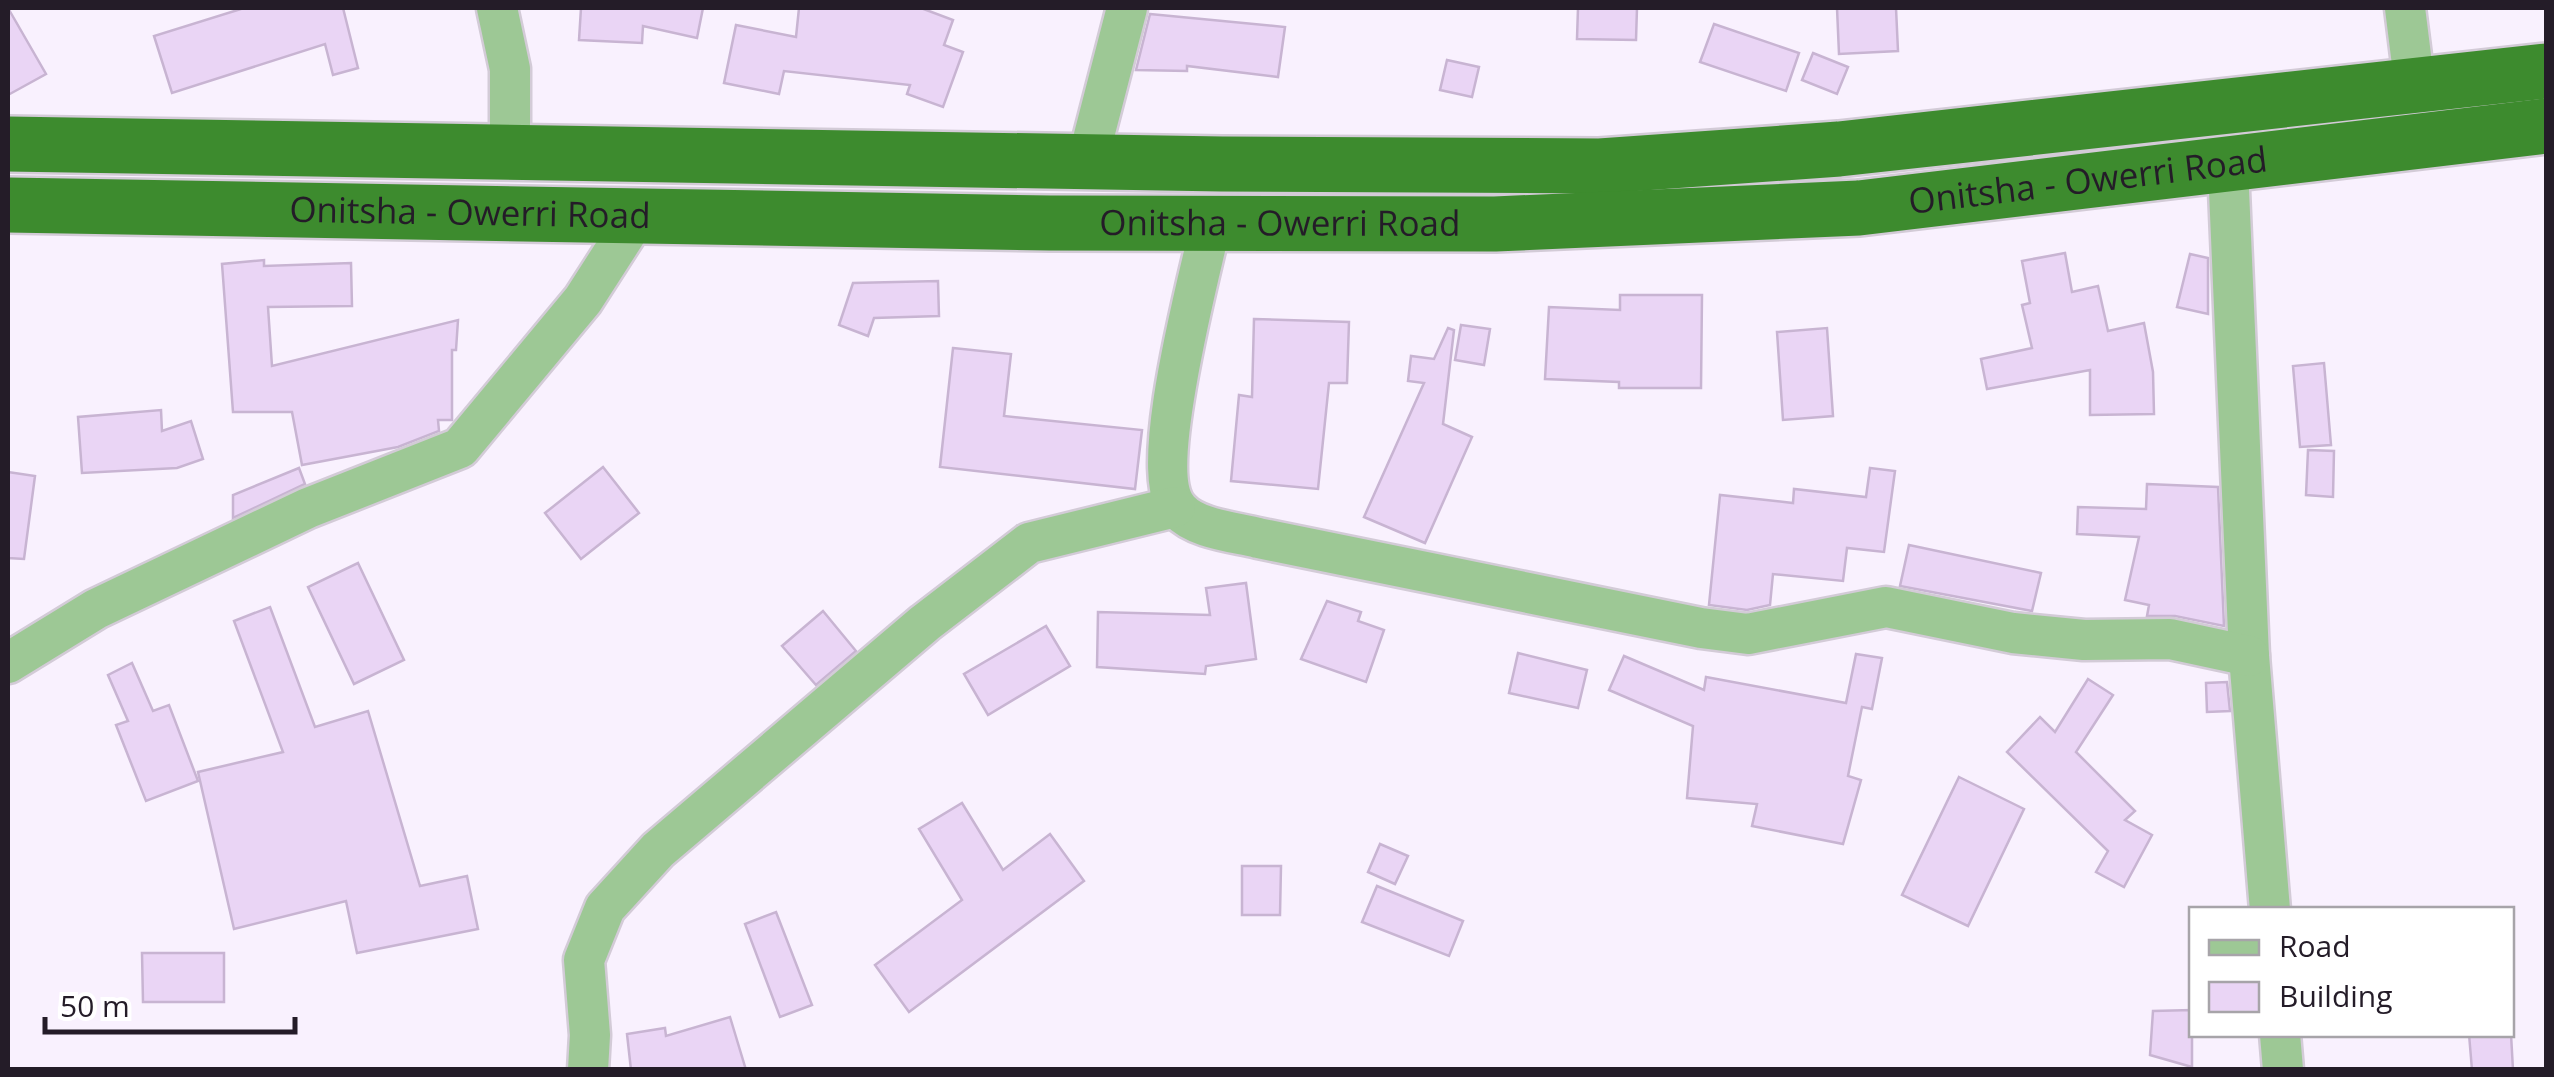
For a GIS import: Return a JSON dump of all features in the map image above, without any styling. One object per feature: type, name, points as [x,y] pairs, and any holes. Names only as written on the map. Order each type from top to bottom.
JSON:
[{"type":"highway","name":"Onitsha - Owerri Road","points":[[8,144],[1600,166],[1839,150],[2546,72]]},
{"type":"highway","name":"Onitsha - Owerri Road","points":[[8,204],[637,216],[1496,224],[1859,208],[2228,167],[2546,126]]},
{"type":"street","points":[[496,8],[510,69],[510,151]]},
{"type":"street","points":[[1088,159],[1128,8]]},
{"type":"street","points":[[2405,8],[2415,88]]},
{"type":"street","points":[[2228,167],[2249,656],[2270,907]]},
{"type":"street","points":[[8,664],[96,609],[308,508],[460,448],[582,300],[637,216]]},
{"type":"street","points":[[1211,223],[1167,430],[1175,507],[1189,519],[1258,538],[1748,634],[1886,607],[2012,633],[2084,640],[2170,639],[2249,656]]},
{"type":"street","points":[[588,1070],[590,1035],[584,960],[605,908],[658,850],[926,623],[1029,543],[1175,507]]},
{"type":"street","points":[[2280,1037],[2283,1070]]},
{"type":"building","points":[[8,8],[46,74],[8,95]]},
{"type":"building","points":[[244,8],[343,8],[358,68],[333,75],[325,44],[172,93],[154,36]]},
{"type":"building","points":[[581,8],[703,8],[697,38],[643,26],[642,43],[579,40]]},
{"type":"building","points":[[799,8],[921,8],[953,20],[944,45],[963,52],[943,107],[907,94],[910,85],[784,71],[779,94],[724,83],[736,25],[796,37]]},
{"type":"building","points":[[1578,8],[1637,8],[1636,40],[1577,39]]},
{"type":"building","points":[[1837,8],[1896,8],[1898,51],[1839,54]]},
{"type":"building","points":[[1150,14],[1285,27],[1278,77],[1187,66],[1187,71],[1136,70]]},
{"type":"building","points":[[1714,24],[1799,53],[1786,91],[1700,62]]},
{"type":"building","points":[[1813,53],[1848,67],[1837,94],[1802,80]]},
{"type":"building","points":[[1447,60],[1479,67],[1472,97],[1440,90]]},
{"type":"building","points":[[2065,253],[2072,292],[2098,286],[2108,331],[2144,323],[2153,372],[2154,414],[2090,415],[2090,370],[1987,389],[1981,359],[2032,348],[2022,305],[2030,303],[2022,261]]},
{"type":"building","points":[[2190,254],[2208,258],[2208,314],[2177,307]]},
{"type":"building","points":[[264,260],[264,266],[351,263],[352,306],[268,307],[272,366],[458,320],[456,350],[452,350],[452,420],[438,420],[439,431],[398,447],[302,465],[292,412],[233,412],[222,264]]},
{"type":"building","points":[[938,281],[939,316],[874,318],[868,336],[839,325],[853,283]]},
{"type":"building","points":[[1620,295],[1702,295],[1701,388],[1619,388],[1619,382],[1545,379],[1549,307],[1620,310]]},
{"type":"building","points":[[1254,319],[1349,322],[1347,383],[1329,383],[1318,489],[1231,481],[1239,395],[1252,397]]},
{"type":"building","points":[[1461,325],[1490,329],[1484,365],[1455,360]]},
{"type":"building","points":[[1448,328],[1454,330],[1443,424],[1472,437],[1425,543],[1364,517],[1424,383],[1408,381],[1411,356],[1434,359]]},
{"type":"building","points":[[1827,328],[1833,416],[1783,420],[1777,332]]},
{"type":"building","points":[[953,348],[1011,354],[1004,416],[1142,430],[1135,489],[940,467]]},
{"type":"building","points":[[2324,363],[2331,445],[2300,447],[2293,366]]},
{"type":"building","points":[[161,410],[162,431],[191,421],[203,459],[177,468],[82,473],[78,417]]},
{"type":"building","points":[[2308,450],[2334,451],[2333,497],[2306,495]]},
{"type":"building","points":[[603,467],[639,513],[581,559],[545,513]]},
{"type":"building","points":[[299,468],[305,484],[233,518],[233,495]]},
{"type":"building","points":[[1870,468],[1895,471],[1884,552],[1847,548],[1843,581],[1773,574],[1770,605],[1747,610],[1709,605],[1720,495],[1793,503],[1794,489],[1866,497]]},
{"type":"building","points":[[8,472],[35,476],[24,559],[8,558]]},
{"type":"building","points":[[2147,484],[2218,487],[2224,626],[2175,616],[2147,616],[2149,605],[2125,600],[2139,537],[2077,534],[2078,507],[2146,509]]},
{"type":"building","points":[[1909,545],[2041,573],[2032,611],[1900,586]]},
{"type":"building","points":[[358,563],[404,660],[354,684],[308,587]]},
{"type":"building","points":[[1246,583],[1256,659],[1206,666],[1205,674],[1097,667],[1098,612],[1210,615],[1206,588]]},
{"type":"building","points":[[1327,601],[1361,612],[1358,621],[1384,630],[1366,682],[1301,659]]},
{"type":"building","points":[[270,607],[315,727],[368,711],[420,886],[467,876],[478,929],[357,953],[346,901],[234,929],[198,772],[283,752],[234,621]]},
{"type":"building","points":[[823,611],[856,651],[816,685],[782,646]]},
{"type":"building","points":[[1046,626],[1070,666],[988,715],[964,674]]},
{"type":"building","points":[[1518,653],[1587,670],[1578,708],[1509,693]]},
{"type":"building","points":[[1856,654],[1882,658],[1872,709],[1862,707],[1848,776],[1861,780],[1843,844],[1752,826],[1757,804],[1687,798],[1693,726],[1609,690],[1624,656],[1704,690],[1706,677],[1846,703]]},
{"type":"building","points":[[132,663],[153,711],[169,705],[198,781],[146,801],[116,725],[128,721],[108,675]]},
{"type":"building","points":[[2088,679],[2113,695],[2076,752],[2135,811],[2125,820],[2152,835],[2124,887],[2096,872],[2108,851],[2007,752],[2040,717],[2055,732]]},
{"type":"building","points":[[2227,682],[2230,711],[2207,712],[2206,683]]},
{"type":"building","points":[[1959,777],[2024,809],[1968,926],[1902,895]]},
{"type":"building","points":[[962,803],[1003,870],[1050,834],[1084,881],[909,1012],[875,965],[962,900],[919,829]]},
{"type":"building","points":[[1380,844],[1408,856],[1395,884],[1368,872]]},
{"type":"building","points":[[1242,866],[1281,866],[1280,915],[1242,915]]},
{"type":"building","points":[[1377,886],[1463,921],[1449,956],[1362,922]]},
{"type":"building","points":[[776,912],[812,1005],[780,1017],[745,924]]},
{"type":"building","points":[[142,953],[224,953],[224,1002],[143,1002]]},
{"type":"building","points":[[2189,1010],[2192,1067],[2150,1055],[2153,1011]]},
{"type":"building","points":[[730,1017],[746,1070],[631,1070],[627,1034],[665,1028],[666,1036]]},
{"type":"building","points":[[2469,1037],[2511,1037],[2513,1070],[2472,1070]]}]
